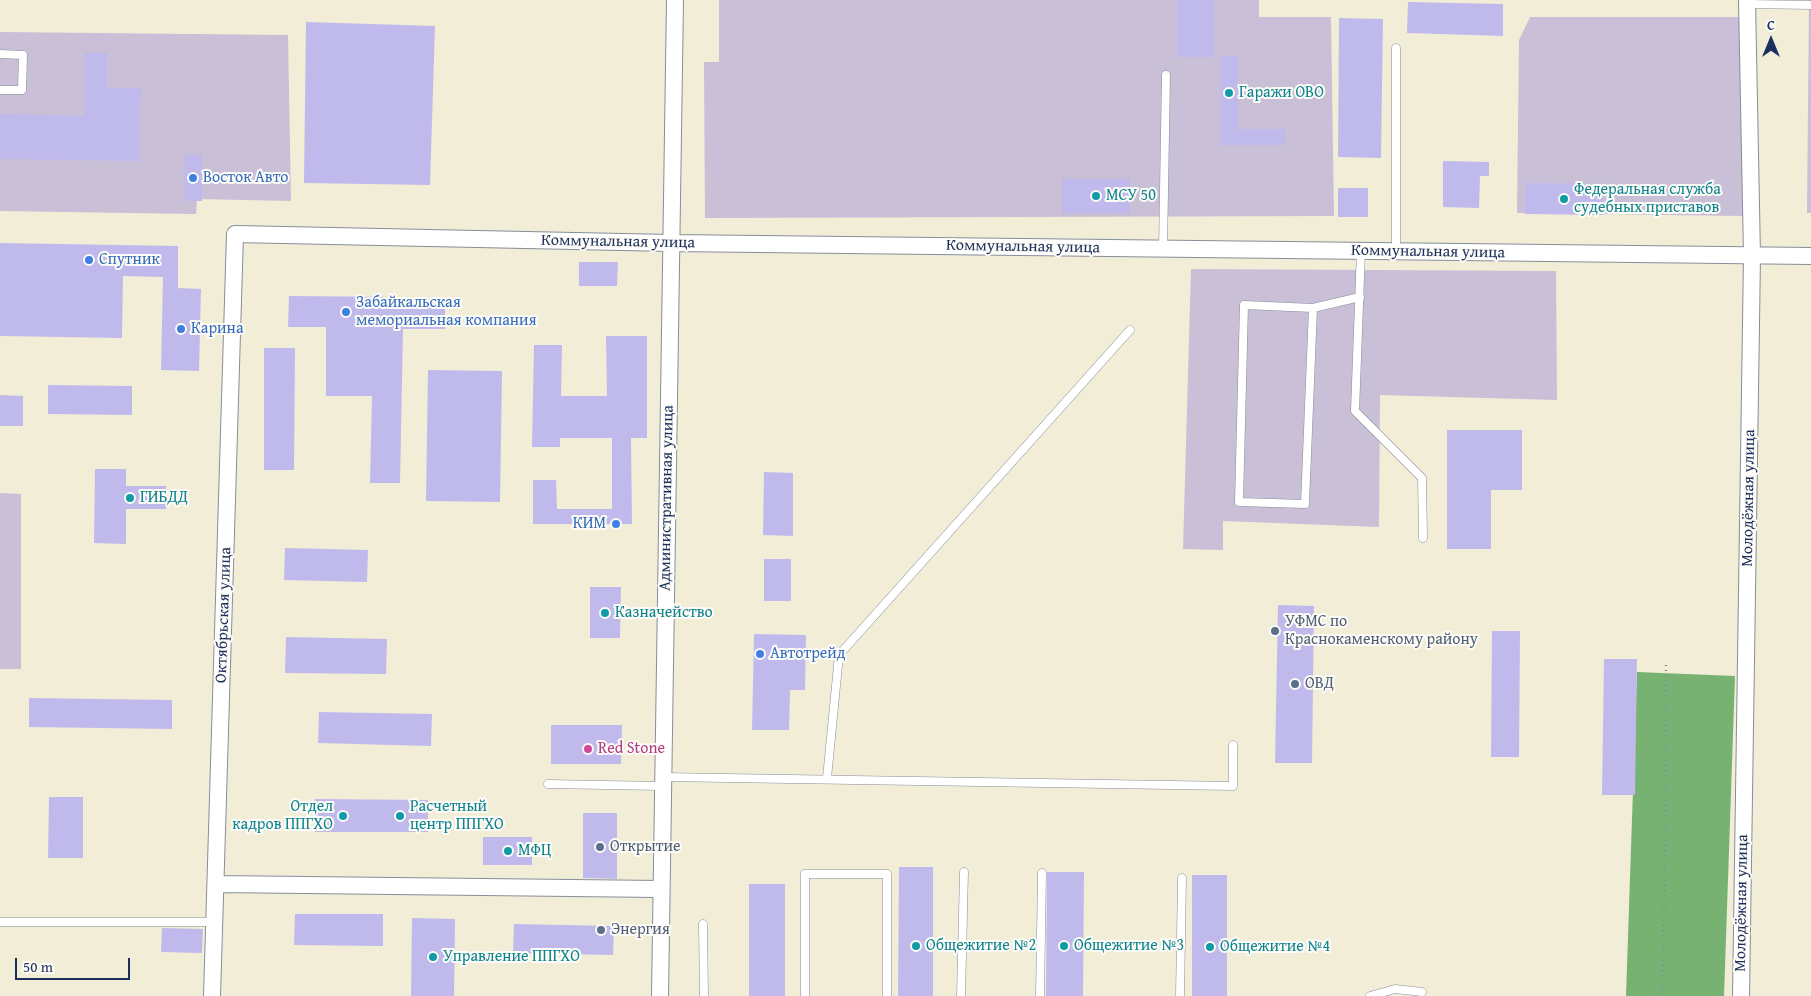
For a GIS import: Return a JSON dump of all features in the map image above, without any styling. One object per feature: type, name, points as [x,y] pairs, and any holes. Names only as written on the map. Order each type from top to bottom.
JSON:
[{"type":"street","name":"Административная улица","points":[[660,996],[660,889],[675,0]]},
{"type":"street","name":"Молодёжная улица","points":[[1741,996],[1752,256],[1747,2]]},
{"type":"street","name":"Коммунальная улица","points":[[235,234],[671,243],[1811,256]]},
{"type":"street","name":"Октябрьская улица","points":[[212,996],[217,884],[235,234]]},
{"type":"street","points":[[217,884],[660,889]]},
{"type":"lane","points":[[1747,2],[1811,5]]},
{"type":"lane","points":[[1396,48],[1396,251]]},
{"type":"lane","points":[[0,54],[23,55],[22,90],[0,90]]},
{"type":"lane","points":[[1163,248],[1166,75]]},
{"type":"lane","points":[[1361,251],[1355,411],[1422,478],[1423,538]]},
{"type":"lane","points":[[1313,308],[1305,504],[1239,502],[1244,305],[1313,308],[1360,297]]},
{"type":"lane","points":[[827,778],[840,655],[1130,330]]},
{"type":"lane","points":[[548,784],[827,778],[1232,786],[1233,745]]},
{"type":"lane","points":[[961,996],[964,872]]},
{"type":"lane","points":[[1040,996],[1042,873]]},
{"type":"lane","points":[[805,996],[805,874],[887,874],[887,996]]},
{"type":"lane","points":[[1180,996],[1182,878]]},
{"type":"lane","points":[[0,922],[215,922]]},
{"type":"lane","points":[[703,924],[704,996]]},
{"type":"lane","points":[[1370,996],[1395,989],[1422,992]]},
{"type":"path","points":[[1662,996],[1666,820],[1666,662]]},
{"type":"shaded area","points":[[719,0],[1259,0],[1259,17],[1331,17],[1334,216],[705,218],[704,62],[719,62]]},
{"type":"shaded area","points":[[1809,0],[1811,0],[1811,213],[1807,213]]},
{"type":"shaded area","points":[[1530,17],[1747,17],[1744,216],[1517,213],[1519,40]]},
{"type":"shaded area","points":[[0,32],[288,35],[291,201],[197,199],[196,214],[0,211]]},
{"type":"shaded area","points":[[1191,269],[1556,271],[1557,400],[1380,395],[1379,527],[1223,521],[1223,550],[1183,549]]},
{"type":"shaded area","points":[[0,493],[21,494],[21,669],[0,669]]},
{"type":"green space","points":[[1637,672],[1735,676],[1724,996],[1626,996]]},
{"type":"building","points":[[1177,0],[1214,0],[1214,57],[1177,57]]},
{"type":"building","points":[[1408,2],[1503,4],[1503,36],[1407,33]]},
{"type":"building","points":[[1339,18],[1383,19],[1381,158],[1338,157]]},
{"type":"building","points":[[306,22],[435,26],[430,185],[304,183]]},
{"type":"building","points":[[85,53],[107,53],[107,88],[141,88],[139,161],[0,159],[0,114],[84,116]]},
{"type":"building","name":"Гаражи ОВО","points":[[1220,56],[1238,56],[1238,129],[1285,129],[1285,145],[1220,145]]},
{"type":"building","name":"Восток Авто","points":[[184,155],[202,155],[202,201],[185,201]]},
{"type":"building","points":[[1443,161],[1489,162],[1489,176],[1480,176],[1479,208],[1443,207]]},
{"type":"building","name":"МСУ 50","points":[[1062,179],[1130,179],[1130,213],[1062,213]]},
{"type":"building","name":"Федеральная служба судебных приставов","points":[[1526,183],[1603,184],[1603,215],[1525,214]]},
{"type":"building","points":[[1338,188],[1368,188],[1368,217],[1338,217]]},
{"type":"building","points":[[0,243],[178,246],[178,288],[201,289],[199,371],[161,370],[163,277],[123,276],[122,338],[0,336]]},
{"type":"building","points":[[579,262],[618,262],[617,286],[579,286]]},
{"type":"building","points":[[289,296],[403,297],[403,301],[445,301],[445,329],[403,329],[400,483],[370,483],[372,396],[326,396],[326,327],[288,327]]},
{"type":"building","points":[[606,336],[647,336],[647,438],[631,438],[632,524],[533,524],[533,480],[556,480],[557,509],[612,509],[612,438],[560,438],[560,447],[532,447],[534,345],[562,345],[561,396],[607,396]]},
{"type":"building","points":[[264,348],[295,348],[294,470],[264,470]]},
{"type":"building","points":[[428,370],[502,371],[500,502],[426,501]]},
{"type":"building","points":[[48,385],[132,386],[132,415],[48,414]]},
{"type":"building","points":[[0,395],[23,396],[23,426],[0,426]]},
{"type":"building","points":[[1447,430],[1522,430],[1522,490],[1491,490],[1491,549],[1447,549]]},
{"type":"building","name":"ГИБДД","points":[[95,469],[126,469],[126,486],[166,486],[166,509],[126,509],[126,544],[94,543]]},
{"type":"building","points":[[764,472],[793,473],[793,536],[763,535]]},
{"type":"building","points":[[285,548],[368,550],[367,582],[284,580]]},
{"type":"building","points":[[764,559],[791,559],[791,601],[764,601]]},
{"type":"building","name":"Казначейство","points":[[590,587],[621,587],[620,638],[590,638]]},
{"type":"building","name":"ОВД","points":[[1278,605],[1314,606],[1312,763],[1275,763]]},
{"type":"building","points":[[1492,631],[1520,631],[1519,757],[1491,757]]},
{"type":"building","points":[[754,634],[806,635],[805,690],[790,690],[789,730],[752,730]]},
{"type":"building","points":[[286,637],[387,639],[386,674],[285,673]]},
{"type":"building","points":[[1604,659],[1637,659],[1635,795],[1602,795]]},
{"type":"building","points":[[29,698],[172,700],[172,729],[29,727]]},
{"type":"building","points":[[319,712],[432,714],[431,746],[318,743]]},
{"type":"building","name":"Red Stone","points":[[551,725],[622,725],[621,764],[551,764]]},
{"type":"building","points":[[49,797],[83,797],[83,858],[48,858]]},
{"type":"building","points":[[315,799],[428,800],[428,832],[315,832]]},
{"type":"building","name":"Открытие","points":[[583,813],[617,813],[617,879],[583,878]]},
{"type":"building","name":"МФЦ","points":[[483,837],[532,837],[532,865],[483,865]]},
{"type":"building","name":"Общежитие №2","points":[[899,867],[933,867],[933,996],[898,996]]},
{"type":"building","name":"Общежитие №3","points":[[1047,872],[1084,872],[1083,996],[1046,996]]},
{"type":"building","name":"Общежитие №4","points":[[1192,875],[1227,875],[1227,996],[1192,996]]},
{"type":"building","points":[[749,884],[785,884],[785,996],[749,996]]},
{"type":"building","points":[[295,914],[383,914],[383,946],[294,945]]},
{"type":"building","name":"Управление ППГХО","points":[[412,918],[455,919],[454,996],[411,996]]},
{"type":"building","points":[[514,924],[614,926],[613,955],[513,953]]},
{"type":"building","points":[[162,928],[203,929],[202,953],[161,952]]},
{"type":"place","name":"Гаражи ОВО","points":[[1229,93]]},
{"type":"place","name":"Восток Авто","points":[[193,178]]},
{"type":"place","name":"МСУ 50","points":[[1096,196]]},
{"type":"place","name":"Федеральная служба судебных приставов","points":[[1564,199]]},
{"type":"place","name":"Спутник","points":[[89,260]]},
{"type":"place","name":"Забайкальская мемориальная компания","points":[[346,312]]},
{"type":"place","name":"Карина","points":[[181,329]]},
{"type":"place","name":"ГИБДД","points":[[130,498]]},
{"type":"place","name":"КИМ","points":[[616,524]]},
{"type":"place","name":"Казначейство","points":[[605,613]]},
{"type":"place","name":"УФМС по Краснокаменскому району","points":[[1275,631]]},
{"type":"place","name":"Автотрейд","points":[[760,654]]},
{"type":"place","name":"ОВД","points":[[1295,684]]},
{"type":"place","name":"Red Stone","points":[[588,749]]},
{"type":"place","name":"Отдел кадров ППГХО","points":[[343,816]]},
{"type":"place","name":"Расчетный центр ППГХО","points":[[400,816]]},
{"type":"place","name":"Открытие","points":[[600,847]]},
{"type":"place","name":"МФЦ","points":[[508,851]]},
{"type":"place","name":"Энергия","points":[[601,930]]},
{"type":"place","name":"Общежитие №2","points":[[916,946]]},
{"type":"place","name":"Общежитие №3","points":[[1064,946]]},
{"type":"place","name":"Общежитие №4","points":[[1210,947]]},
{"type":"place","name":"Управление ППГХО","points":[[433,957]]}]
